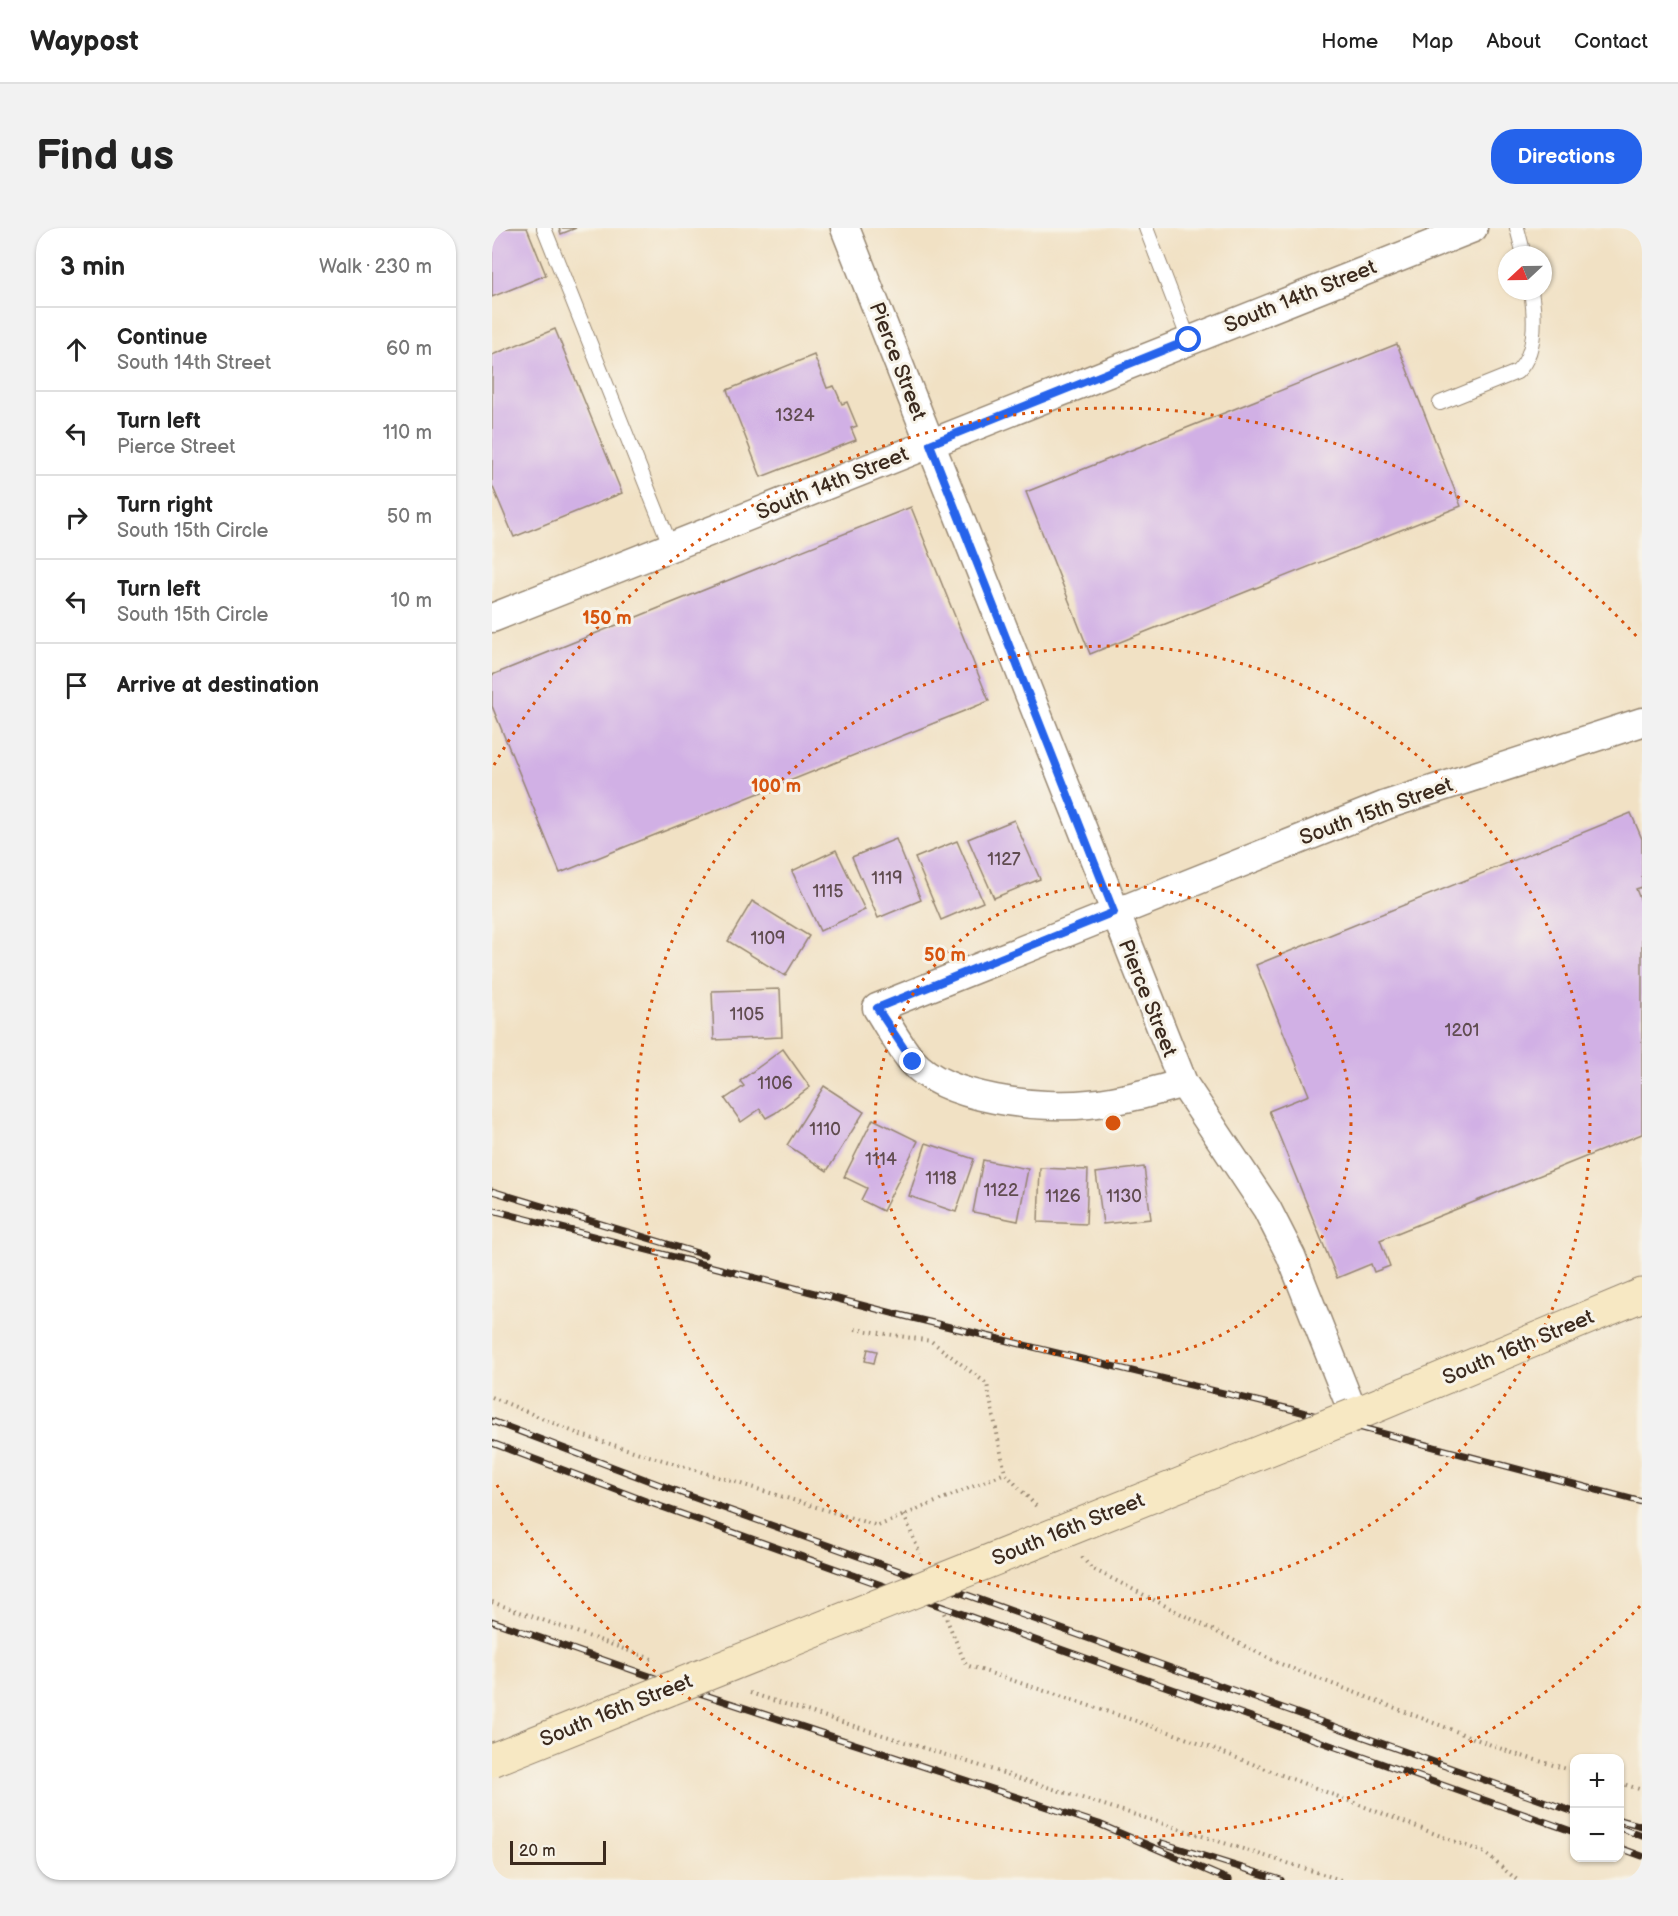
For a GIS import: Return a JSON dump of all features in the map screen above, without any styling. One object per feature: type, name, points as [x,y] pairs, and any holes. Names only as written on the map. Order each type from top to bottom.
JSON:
[{"type":"street","name":"Pierce Street","points":[[845,228],[1183,1083],[1272,1219],[1291,1256],[1354,1415]]},
{"type":"street","name":"South 14th Street","points":[[492,618],[1473,228]]},
{"type":"street","name":"South 15th Street","points":[[1183,1083],[1138,1096],[1089,1104],[1038,1105],[981,1096],[944,1084],[913,1062],[877,1008],[1386,805],[1642,722]]},
{"type":"street","name":"South 16th Street","points":[[492,1760],[1354,1415],[1642,1295]]},
{"type":"lane","points":[[544,228],[671,547]]},
{"type":"lane","points":[[1146,228],[1189,340]]},
{"type":"lane","points":[[1517,228],[1522,246]]},
{"type":"lane","points":[[1440,404],[1517,372],[1525,365],[1535,320],[1532,300]]},
{"type":"path","points":[[855,1329],[931,1341],[987,1384],[1005,1473],[1044,1516]]},
{"type":"path","points":[[492,1397],[581,1436],[878,1526],[1005,1473]]},
{"type":"path","points":[[904,1515],[924,1564]]},
{"type":"path","points":[[1076,1551],[1091,1568],[1278,1663],[1515,1754],[1570,1770]]},
{"type":"path","points":[[492,1602],[657,1660]]},
{"type":"path","points":[[941,1606],[966,1665],[1172,1733],[1473,1848],[1485,1853],[1517,1880]]},
{"type":"path","points":[[745,1691],[1341,1880]]},
{"type":"path","points":[[1624,1784],[1642,1790]]},
{"type":"building","points":[[492,228],[527,228],[546,275],[492,297]]},
{"type":"building","points":[[559,228],[576,228],[561,234]]},
{"type":"building","points":[[555,329],[622,493],[514,537],[492,485],[492,355]]},
{"type":"building","points":[[1397,344],[1461,506],[1090,654],[1026,492]]},
{"type":"building","points":[[814,355],[827,388],[834,386],[842,404],[847,402],[857,426],[851,428],[856,440],[761,477],[727,390]]},
{"type":"building","points":[[911,507],[989,701],[560,873],[492,706],[492,675]]},
{"type":"building","points":[[1631,813],[1642,839],[1642,887],[1636,889],[1642,904],[1642,1134],[1380,1240],[1390,1266],[1374,1272],[1371,1264],[1337,1278],[1269,1111],[1309,1095],[1256,965]]},
{"type":"building","points":[[1014,820],[1040,879],[994,898],[968,839]]},
{"type":"building","points":[[896,839],[921,900],[878,918],[852,857]]},
{"type":"building","points":[[957,841],[983,902],[941,920],[915,858]]},
{"type":"building","points":[[836,850],[865,910],[820,931],[792,871]]},
{"type":"building","points":[[752,901],[809,936],[785,976],[728,941]]},
{"type":"building","points":[[780,989],[782,1037],[714,1040],[712,991]]},
{"type":"building","points":[[783,1049],[810,1087],[766,1118],[760,1109],[741,1122],[725,1099],[744,1086],[740,1081]]},
{"type":"building","points":[[824,1086],[864,1112],[827,1171],[787,1145]]},
{"type":"building","points":[[873,1119],[918,1141],[883,1211],[861,1200],[867,1188],[844,1177]]},
{"type":"building","points":[[926,1143],[974,1159],[956,1212],[909,1196]]},
{"type":"building","points":[[983,1160],[1028,1169],[1018,1221],[973,1212]]},
{"type":"building","points":[[1144,1167],[1151,1219],[1103,1224],[1096,1173]]},
{"type":"building","points":[[1040,1168],[1088,1170],[1086,1224],[1038,1222]]},
{"type":"building","points":[[868,1349],[877,1351],[874,1363],[865,1361]]},
{"type":"railway","points":[[492,1191],[704,1255]]},
{"type":"railway","points":[[492,1210],[896,1314],[1294,1410],[1642,1502]]},
{"type":"railway","points":[[492,1421],[684,1494],[1570,1811]]},
{"type":"railway","points":[[492,1443],[651,1503],[1570,1831]]},
{"type":"railway","points":[[492,1621],[684,1688],[1099,1824],[1229,1880]]},
{"type":"railway","points":[[1624,1821],[1642,1826]]},
{"type":"railway","points":[[1624,1829],[1642,1836]]},
{"type":"railway","points":[[1162,1843],[1281,1880]]},
{"type":"railway","points":[[1624,1849],[1642,1856]]},
{"type":"route","points":[[913,1062],[877,1008],[1114,912],[930,444],[1189,340]]}]
